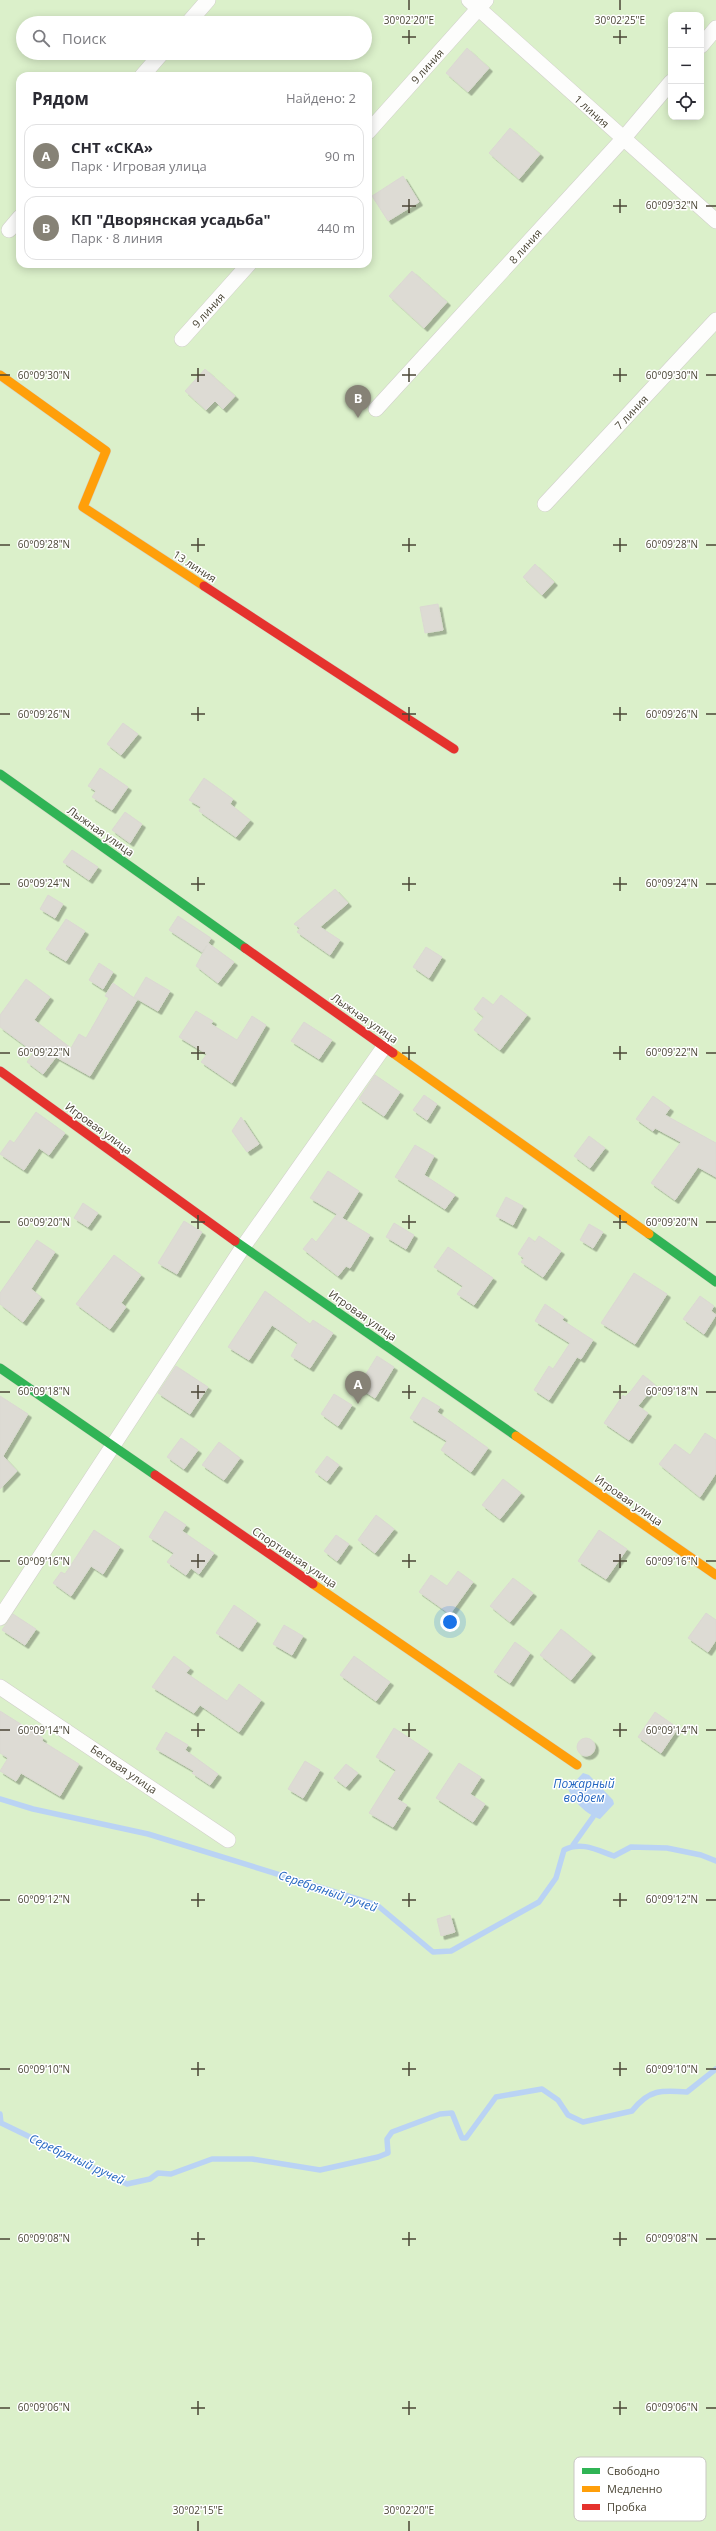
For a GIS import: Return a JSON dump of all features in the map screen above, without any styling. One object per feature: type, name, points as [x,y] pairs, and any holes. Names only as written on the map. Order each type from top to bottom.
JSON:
[{"type":"street","points":[[194,16],[208,0]]},
{"type":"street","name":"9 линия","points":[[372,127],[478,3]]},
{"type":"street","name":"1 линия","points":[[478,3],[623,139],[716,221]]},
{"type":"street","points":[[704,42],[716,28]]},
{"type":"street","points":[[145,72],[156,60]]},
{"type":"street","name":"8 линия","points":[[376,409],[623,139],[669,84]]},
{"type":"street","points":[[9,230],[16,222]]},
{"type":"street","name":"9 линия","points":[[182,339],[246,268]]},
{"type":"street","name":"7 линия","points":[[545,504],[716,320]]},
{"type":"street","name":"13 линия","points":[[0,376],[106,451],[83,507],[454,749]]},
{"type":"street","name":"Лыжная улица","points":[[0,774],[716,1282]]},
{"type":"street","points":[[0,1618],[111,1446],[244,1246],[384,1046]]},
{"type":"street","name":"Игровая улица","points":[[0,1071],[244,1246],[716,1575]]},
{"type":"street","name":"Спортивная улица","points":[[0,1368],[111,1446],[577,1765]]},
{"type":"street","name":"Беговая улица","points":[[0,1687],[228,1840]]},
{"type":"green space","points":[[0,0],[716,0],[716,2531],[0,2531]]},
{"type":"water","name":"Пожарный водоем","points":[[583,1773],[589,1775],[613,1800],[614,1804],[600,1819],[581,1807],[570,1794],[568,1789]]},
{"type":"building","points":[[467,48],[489,68],[468,92],[446,73]]},
{"type":"building","points":[[510,128],[540,154],[519,179],[489,153]]},
{"type":"building","points":[[403,176],[419,202],[388,221],[372,196]]},
{"type":"building","points":[[412,271],[447,302],[424,328],[389,296]]},
{"type":"building","points":[[205,369],[235,396],[223,409],[215,401],[206,410],[185,391]]},
{"type":"building","points":[[535,564],[554,582],[542,595],[523,577]]},
{"type":"building","points":[[438,604],[443,630],[425,633],[420,607]]},
{"type":"building","points":[[123,723],[138,734],[121,755],[107,744]]},
{"type":"building","points":[[100,768],[128,787],[112,810],[92,797],[96,791],[88,786]]},
{"type":"building","points":[[204,778],[233,799],[230,804],[250,820],[236,837],[199,811],[201,807],[189,800]]},
{"type":"building","points":[[125,812],[142,824],[130,843],[112,830]]},
{"type":"building","points":[[72,850],[98,867],[89,880],[63,862]]},
{"type":"building","points":[[335,889],[348,903],[320,927],[340,940],[330,955],[297,932],[300,928],[294,924]]},
{"type":"building","points":[[48,895],[63,904],[55,918],[40,909]]},
{"type":"building","points":[[178,916],[211,938],[208,943],[234,962],[218,983],[196,966],[207,945],[202,952],[169,930]]},
{"type":"building","points":[[66,919],[85,931],[66,961],[46,949]]},
{"type":"building","points":[[426,947],[442,957],[429,978],[413,967]]},
{"type":"building","points":[[99,963],[113,972],[103,989],[89,980]]},
{"type":"building","points":[[146,977],[170,991],[158,1011],[134,997]]},
{"type":"building","points":[[26,979],[50,997],[34,1020],[71,1048],[79,1034],[86,1038],[109,998],[105,996],[113,983],[137,1000],[90,1076],[56,1057],[43,1074],[27,1062],[34,1052],[0,1027],[0,1015]]},
{"type":"building","points":[[501,995],[527,1015],[500,1050],[474,1030],[484,1017],[474,1009],[483,997],[493,1005]]},
{"type":"building","points":[[196,1011],[213,1021],[211,1024],[237,1040],[252,1016],[266,1025],[232,1083],[201,1062],[207,1054],[179,1037]]},
{"type":"building","points":[[304,1022],[332,1040],[319,1059],[291,1041]]},
{"type":"building","points":[[375,1075],[400,1092],[384,1116],[359,1099]]},
{"type":"building","points":[[424,1095],[437,1104],[427,1120],[413,1110]]},
{"type":"building","points":[[653,1096],[670,1108],[665,1115],[716,1143],[716,1177],[698,1167],[675,1200],[651,1183],[681,1142],[655,1128],[653,1131],[636,1119]]},
{"type":"building","points":[[36,1112],[65,1133],[49,1155],[39,1148],[24,1170],[0,1154],[10,1140],[14,1143]]},
{"type":"building","points":[[241,1117],[259,1144],[247,1152],[232,1131]]},
{"type":"building","points":[[589,1136],[605,1148],[590,1168],[574,1156]]},
{"type":"building","points":[[415,1145],[434,1156],[424,1175],[455,1195],[445,1209],[395,1177]]},
{"type":"building","points":[[328,1171],[359,1191],[342,1218],[370,1235],[350,1268],[346,1266],[338,1276],[303,1249],[312,1238],[316,1242],[337,1214],[310,1198]]},
{"type":"building","points":[[506,1197],[523,1206],[513,1225],[496,1216]]},
{"type":"building","points":[[83,1203],[98,1213],[88,1227],[74,1218]]},
{"type":"building","points":[[184,1221],[202,1232],[177,1274],[158,1263]]},
{"type":"building","points":[[394,1223],[414,1235],[406,1249],[386,1237]]},
{"type":"building","points":[[589,1224],[603,1232],[593,1248],[580,1240]]},
{"type":"building","points":[[539,1236],[561,1251],[543,1277],[521,1262],[524,1258],[518,1254],[529,1237],[535,1242]]},
{"type":"building","points":[[37,1240],[55,1252],[31,1289],[41,1297],[23,1322],[0,1304],[0,1293]]},
{"type":"building","points":[[448,1247],[493,1278],[474,1305],[457,1294],[463,1286],[434,1267]]},
{"type":"building","points":[[114,1255],[141,1275],[121,1303],[126,1307],[110,1329],[76,1304]]},
{"type":"building","points":[[634,1273],[667,1294],[635,1344],[601,1323]]},
{"type":"building","points":[[265,1291],[310,1324],[313,1320],[333,1333],[310,1368],[291,1356],[298,1343],[272,1325],[249,1360],[228,1347]]},
{"type":"building","points":[[700,1296],[714,1306],[711,1311],[716,1315],[704,1334],[683,1319]]},
{"type":"building","points":[[545,1304],[564,1317],[562,1320],[593,1340],[581,1359],[577,1357],[549,1400],[534,1390],[549,1366],[553,1369],[570,1343],[535,1321]]},
{"type":"building","points":[[377,1356],[394,1367],[375,1398],[358,1387]]},
{"type":"building","points":[[176,1366],[208,1387],[190,1414],[158,1393]]},
{"type":"building","points":[[643,1375],[655,1385],[638,1406],[648,1413],[629,1440],[604,1423],[623,1395],[625,1397],[631,1391]]},
{"type":"building","points":[[334,1394],[352,1405],[338,1426],[321,1414]]},
{"type":"building","points":[[0,1396],[28,1414],[3,1456],[17,1471],[0,1489]]},
{"type":"building","points":[[423,1397],[440,1407],[437,1412],[488,1448],[471,1472],[441,1450],[447,1441],[410,1418]]},
{"type":"building","points":[[705,1433],[716,1440],[716,1473],[700,1497],[659,1464],[675,1444],[690,1455]]},
{"type":"building","points":[[181,1438],[198,1450],[184,1469],[167,1457]]},
{"type":"building","points":[[219,1442],[240,1458],[224,1480],[202,1465]]},
{"type":"building","points":[[327,1456],[339,1465],[327,1481],[315,1472]]},
{"type":"building","points":[[503,1479],[521,1493],[500,1519],[482,1505]]},
{"type":"building","points":[[165,1511],[186,1525],[182,1531],[214,1553],[199,1574],[191,1568],[186,1575],[167,1562],[174,1553],[149,1537]]},
{"type":"building","points":[[376,1515],[394,1529],[375,1553],[358,1540]]},
{"type":"building","points":[[94,1530],[120,1547],[103,1574],[91,1566],[71,1596],[53,1583],[61,1572],[65,1574]]},
{"type":"building","points":[[599,1530],[627,1549],[606,1579],[578,1561]]},
{"type":"building","points":[[336,1535],[349,1544],[337,1561],[324,1551]]},
{"type":"building","points":[[458,1571],[473,1582],[450,1614],[419,1592],[431,1575],[447,1586]]},
{"type":"building","points":[[513,1578],[533,1593],[510,1622],[490,1606]]},
{"type":"building","points":[[234,1605],[257,1621],[239,1648],[216,1633]]},
{"type":"building","points":[[706,1613],[716,1620],[716,1640],[708,1652],[688,1638]]},
{"type":"building","points":[[13,1614],[36,1629],[25,1645],[2,1630]]},
{"type":"building","points":[[284,1625],[303,1636],[292,1655],[273,1644]]},
{"type":"building","points":[[561,1629],[592,1654],[571,1680],[540,1655]]},
{"type":"building","points":[[515,1642],[530,1653],[510,1683],[494,1672]]},
{"type":"building","points":[[174,1656],[190,1668],[186,1673],[227,1701],[239,1684],[261,1700],[239,1732],[200,1705],[194,1713],[152,1687]]},
{"type":"building","points":[[354,1656],[390,1682],[376,1701],[340,1675]]},
{"type":"building","points":[[0,1711],[43,1738],[42,1741],[79,1764],[60,1796],[21,1773],[16,1781],[0,1771],[8,1758],[0,1753]]},
{"type":"building","points":[[655,1712],[678,1728],[661,1753],[638,1737]]},
{"type":"building","points":[[394,1728],[429,1751],[397,1799],[407,1805],[393,1827],[369,1813],[396,1770],[376,1757]]},
{"type":"building","points":[[166,1732],[188,1745],[185,1750],[218,1774],[210,1785],[192,1773],[194,1771],[156,1749]]},
{"type":"building","points":[[586,1738],[592,1741],[595,1747],[592,1753],[586,1756],[580,1753],[577,1747],[580,1741]]},
{"type":"building","points":[[305,1761],[320,1770],[303,1798],[288,1789]]},
{"type":"building","points":[[459,1763],[481,1777],[470,1794],[485,1804],[473,1822],[436,1798]]},
{"type":"building","points":[[346,1764],[358,1773],[346,1787],[334,1778]]},
{"type":"building","points":[[450,1915],[455,1932],[441,1936],[437,1919]]},
{"type":"waterway","name":"Серебряный ручей","points":[[0,1799],[33,1809],[148,1834],[377,1905],[433,1952],[451,1951],[539,1902],[556,1878],[564,1850],[570,1847],[589,1847],[614,1856],[631,1847],[667,1848],[701,1855],[716,1861]]},
{"type":"waterway","points":[[573,1845],[593,1817]]},
{"type":"waterway","name":"Серебряный ручей","points":[[0,2114],[1,2123],[127,2184],[150,2179],[158,2173],[171,2174],[212,2159],[252,2159],[320,2170],[378,2157],[388,2153],[387,2139],[392,2132],[440,2114],[452,2113],[462,2138],[466,2138],[496,2097],[542,2089],[558,2100],[568,2115],[583,2122],[632,2111],[644,2098],[656,2092],[687,2092],[716,2069]]},
{"type":"traffic: fast","points":[[0,774],[245,948]]},
{"type":"traffic: fast","points":[[649,1234],[716,1282]]},
{"type":"traffic: fast","points":[[235,1241],[516,1436]]},
{"type":"traffic: fast","points":[[0,1368],[155,1475]]},
{"type":"traffic: slow","points":[[0,375],[106,451],[83,507],[204,586]]},
{"type":"traffic: slow","points":[[393,1053],[649,1234]]},
{"type":"traffic: slow","points":[[516,1436],[716,1575]]},
{"type":"traffic: slow","points":[[313,1584],[577,1765]]},
{"type":"traffic: jam","points":[[204,586],[454,749]]},
{"type":"traffic: jam","points":[[245,948],[393,1053]]},
{"type":"traffic: jam","points":[[0,1071],[235,1241]]},
{"type":"traffic: jam","points":[[155,1475],[313,1584]]},
{"type":"place","name":"КП \"Дворянская усадьба\"","points":[[358,418]]},
{"type":"place","name":"СНТ «СКА»","points":[[358,1404]]}]
